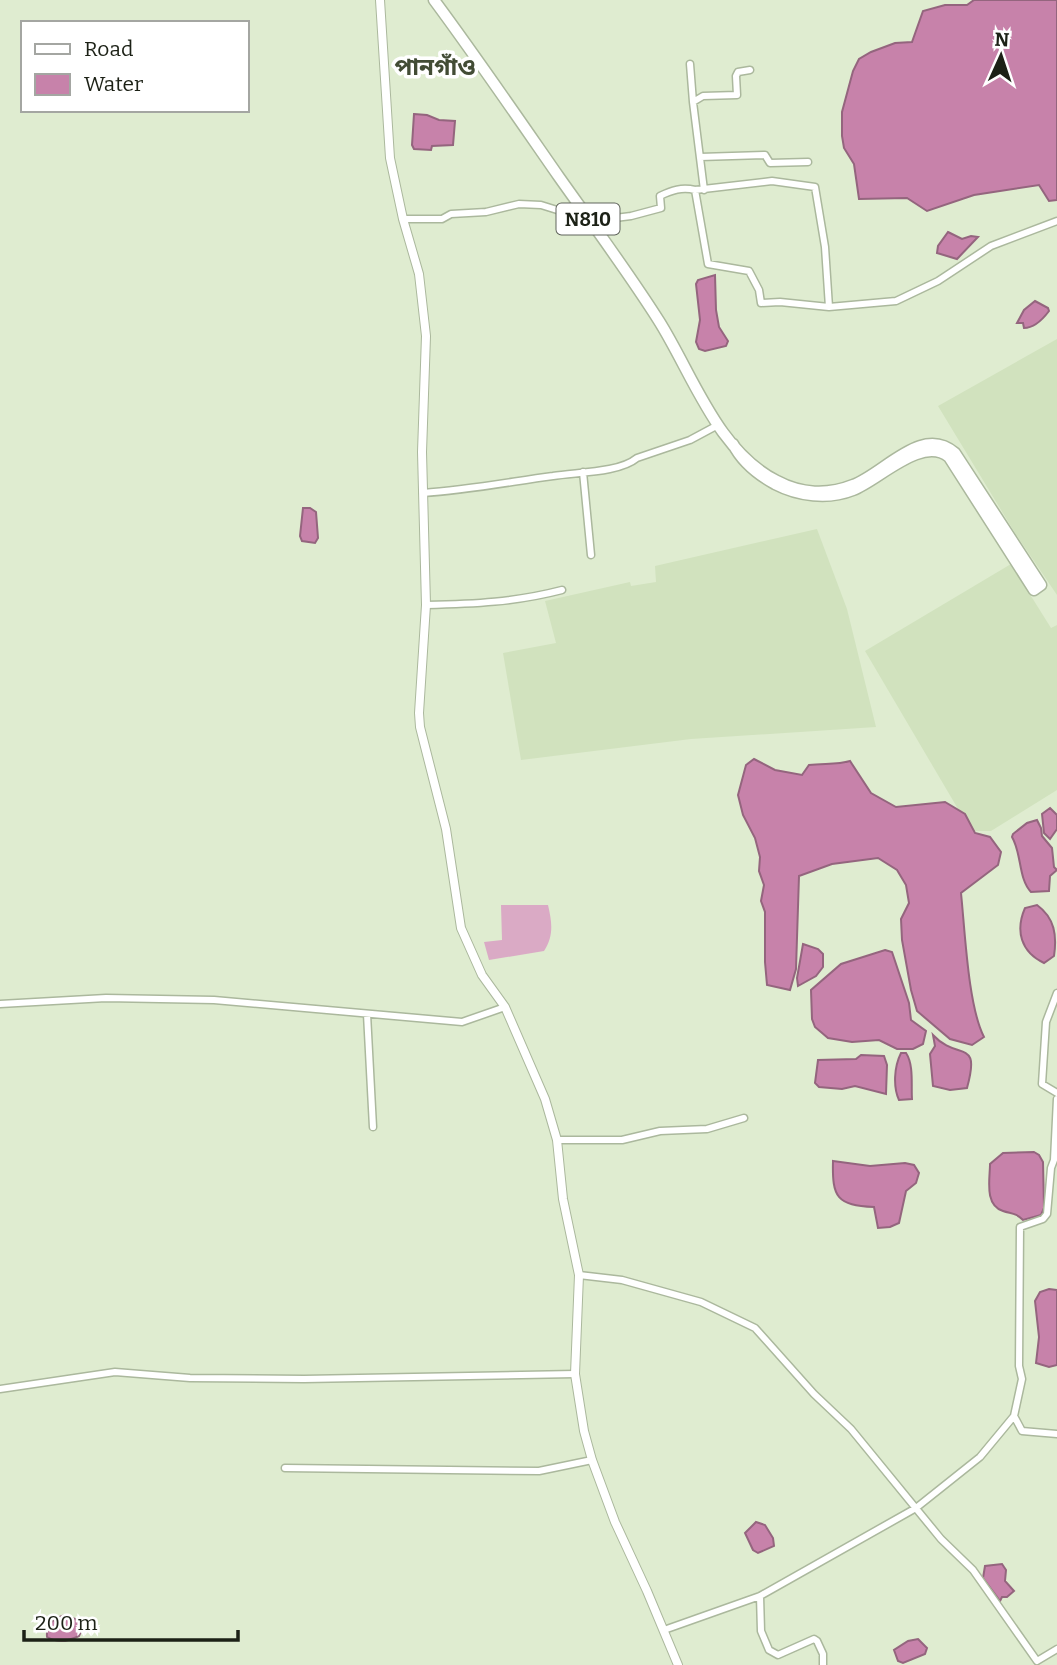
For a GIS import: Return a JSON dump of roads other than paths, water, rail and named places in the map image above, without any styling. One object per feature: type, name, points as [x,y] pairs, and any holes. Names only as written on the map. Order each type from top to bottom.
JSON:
[{"type":"highway","name":"N810","points":[[434,0],[659,321],[718,425],[744,460],[766,479],[792,491],[829,493],[852,491],[914,455],[925,450],[939,451],[948,457],[1034,590],[1041,585],[955,453],[947,446],[939,443],[918,446],[856,484],[829,493]]},
{"type":"street","points":[[380,0],[390,158],[403,219],[419,274],[426,336],[423,493],[426,605],[419,713],[421,727],[446,829],[455,904],[461,928],[482,975],[505,1007],[545,1098],[557,1140],[563,1199],[579,1275],[575,1374],[584,1431],[615,1522],[678,1665]]},
{"type":"street","points":[[690,64],[704,190]]},
{"type":"street","points":[[693,102],[703,96],[737,95],[738,72],[750,70]]},
{"type":"street","points":[[700,157],[765,155],[770,163],[808,162]]},
{"type":"street","points":[[403,219],[442,219],[451,214],[486,212],[519,205],[541,205],[570,214],[607,219],[661,208],[660,196],[671,190],[704,190],[772,181],[815,187],[825,247],[829,307]]},
{"type":"street","points":[[695,190],[708,264],[749,271],[759,290],[761,303],[780,302],[829,307],[896,301],[938,281],[990,246],[1057,221]]},
{"type":"street","points":[[423,493],[465,491],[631,463],[637,458],[690,440],[718,425]]},
{"type":"street","points":[[583,472],[591,555]]},
{"type":"street","points":[[426,605],[496,603],[562,590]]},
{"type":"street","points":[[1057,993],[1046,1023],[1042,1084],[1057,1093]]},
{"type":"street","points":[[0,1004],[106,998],[214,1000],[462,1022],[505,1007]]},
{"type":"street","points":[[367,1014],[373,1127]]},
{"type":"street","points":[[664,1630],[761,1596],[916,1508],[980,1457],[1014,1416],[1022,1379],[1018,1366],[1020,1227],[1043,1219],[1047,1214],[1054,1160],[1057,1099]]},
{"type":"street","points":[[557,1140],[622,1140],[660,1131],[707,1129],[744,1118]]},
{"type":"street","points":[[579,1275],[622,1280],[701,1302],[755,1328],[814,1394],[851,1429],[941,1539],[973,1570],[1037,1661],[1057,1650]]},
{"type":"street","points":[[0,1389],[115,1372],[177,1377],[304,1379],[575,1374]]},
{"type":"street","points":[[1014,1416],[1022,1430],[1057,1434]]},
{"type":"street","points":[[285,1468],[539,1471],[592,1460]]},
{"type":"street","points":[[761,1596],[761,1631],[769,1650],[778,1655],[814,1639],[823,1654],[823,1665]]},
{"type":"water","points":[[974,0],[1057,0],[1057,200],[1049,201],[1039,185],[974,195],[927,211],[907,198],[859,199],[854,164],[844,148],[842,112],[859,59],[895,43],[912,42],[923,11],[945,5],[967,5]]},
{"type":"water","points":[[414,114],[455,121],[453,145],[432,146],[431,150],[414,149]]},
{"type":"water","points":[[948,232],[962,239],[978,237],[957,259],[937,253],[938,246]]},
{"type":"water","points":[[715,275],[719,327],[728,341],[726,346],[705,351],[699,349],[696,342],[700,320],[696,284],[698,280]]},
{"type":"water","points":[[1035,301],[1049,311],[1035,325],[1024,328],[1023,323],[1017,323],[1024,310]]},
{"type":"water","points":[[303,508],[316,512],[318,538],[315,543],[302,541],[300,536]]},
{"type":"water","points":[[754,759],[775,770],[802,775],[809,765],[850,761],[871,793],[896,807],[945,802],[965,814],[975,833],[990,837],[1001,852],[998,865],[961,893],[974,1007],[984,1037],[972,1045],[950,1039],[917,1011],[902,940],[901,919],[909,903],[906,885],[897,870],[878,858],[832,864],[799,876],[796,969],[790,990],[767,985],[765,912],[761,901],[764,885],[759,871],[760,857],[738,795],[746,765]]},
{"type":"water","points":[[1050,808],[1057,815],[1057,829],[1050,839],[1044,833],[1042,814]]},
{"type":"water","points":[[1037,820],[1042,836],[1052,848],[1054,867],[1057,870],[1050,876],[1049,891],[1031,892],[1024,880],[1012,837],[1027,823]]},
{"type":"water","points":[[1037,905],[1048,916],[1055,935],[1054,956],[1044,963],[1025,947],[1021,933],[1025,908]]},
{"type":"water","points":[[803,944],[818,949],[823,954],[823,967],[816,976],[798,986],[797,978]]},
{"type":"water","points":[[885,950],[892,952],[909,1003],[911,1020],[926,1031],[923,1044],[913,1049],[897,1049],[879,1040],[852,1042],[828,1038],[815,1027],[812,1019],[811,990],[841,964]]},
{"type":"water","points":[[933,1035],[942,1043],[969,1056],[971,1072],[967,1088],[950,1090],[933,1086],[930,1054],[935,1046]]},
{"type":"water","points":[[901,1053],[906,1053],[910,1063],[912,1099],[899,1100],[897,1095],[896,1071]]},
{"type":"water","points":[[861,1055],[884,1056],[887,1065],[886,1094],[855,1086],[842,1089],[819,1087],[815,1083],[818,1060],[856,1059]]},
{"type":"water","points":[[1034,1152],[1043,1162],[1044,1208],[1041,1215],[1023,1220],[997,1208],[993,1203],[989,1191],[990,1164],[1003,1153]]},
{"type":"water","points":[[833,1161],[870,1166],[905,1163],[914,1165],[919,1173],[916,1183],[906,1191],[899,1223],[878,1228],[874,1207],[852,1204],[839,1197],[834,1184]]},
{"type":"water","points":[[1057,1290],[1057,1365],[1049,1367],[1036,1363],[1039,1337],[1035,1301],[1040,1292]]},
{"type":"water","points":[[756,1522],[765,1525],[773,1538],[774,1546],[758,1553],[753,1550],[745,1533]]},
{"type":"water","points":[[1002,1564],[1006,1570],[1005,1581],[1014,1591],[1000,1601],[983,1578],[985,1566]]},
{"type":"water","points":[[65,1615],[78,1620],[83,1627],[79,1636],[63,1641],[47,1637],[51,1622]]},
{"type":"water","points":[[918,1639],[927,1648],[925,1654],[903,1663],[898,1661],[894,1650],[908,1641]]},
{"type":"district","name":"পানগাঁও","points":[[435,67]]}]
